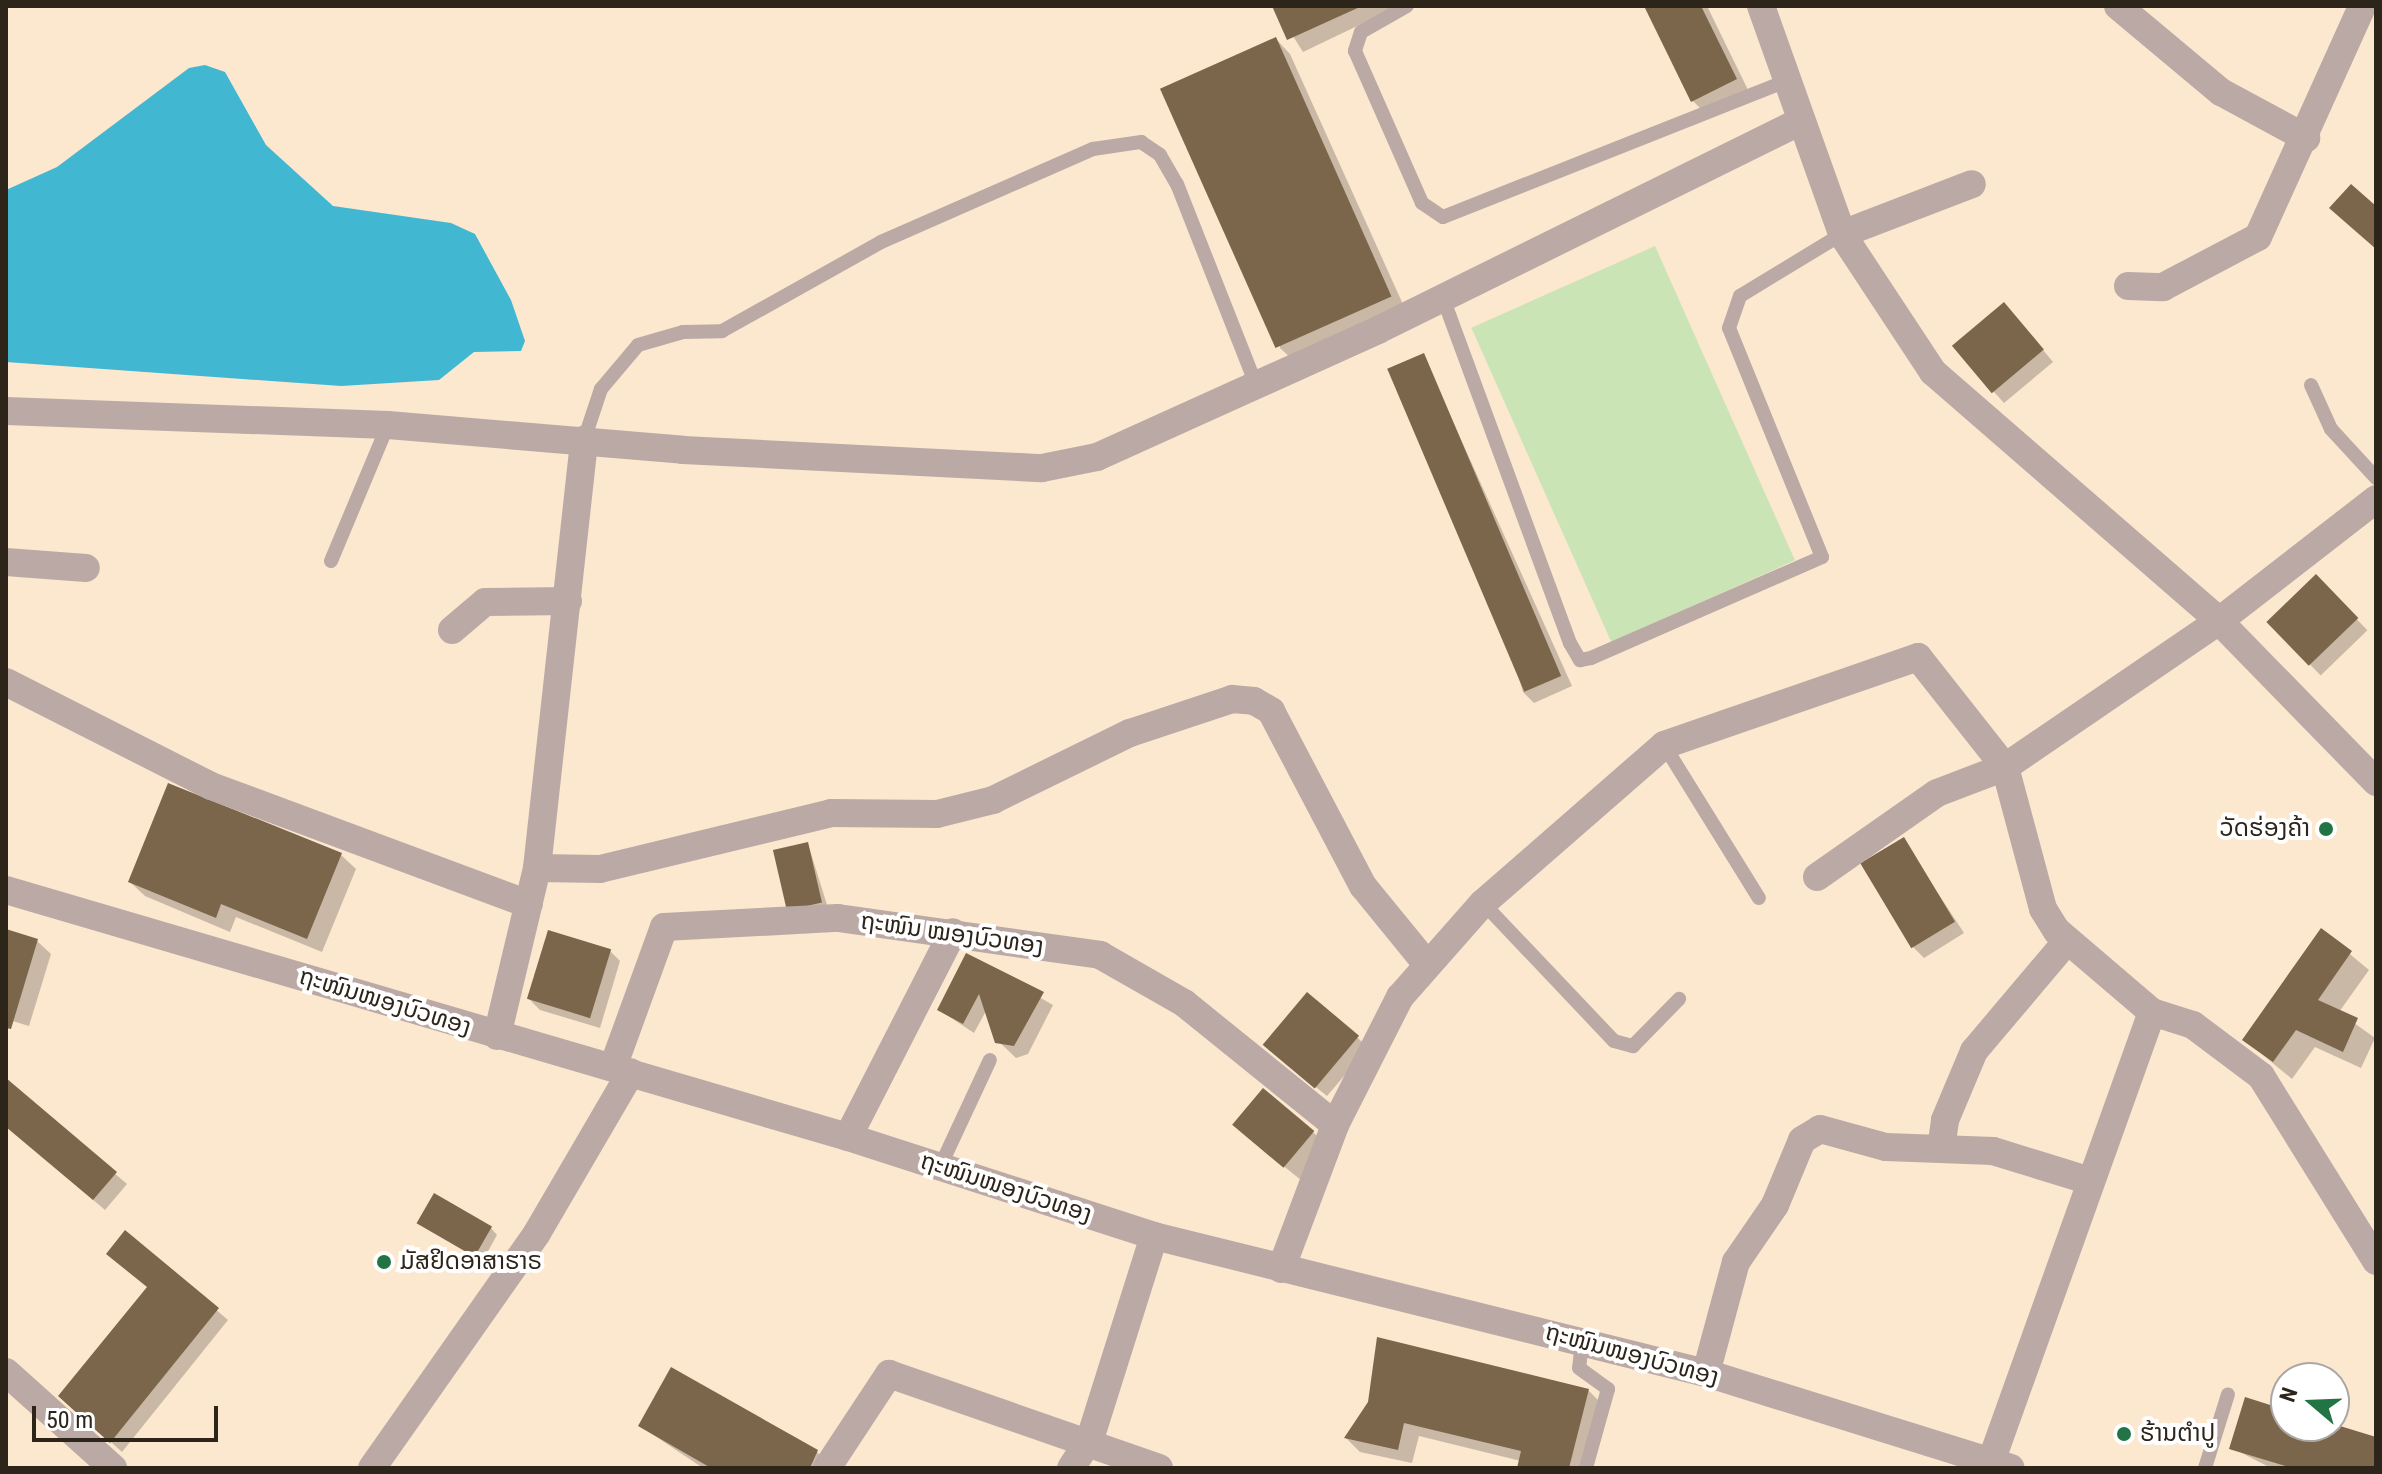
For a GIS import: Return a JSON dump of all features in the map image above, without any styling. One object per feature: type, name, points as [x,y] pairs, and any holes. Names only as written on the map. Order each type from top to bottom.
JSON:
[{"type":"street","points":[[1761,6],[1842,234],[1933,372],[2219,621],[2376,782]]},
{"type":"street","points":[[2118,6],[2221,92],[2306,138]]},
{"type":"street","points":[[2128,286],[2163,287],[2254,242],[2306,138],[2364,10]]},
{"type":"street","points":[[6,411],[388,425],[1042,468],[1097,457],[1256,385],[1443,298],[1801,121]]},
{"type":"street","points":[[1842,234],[1972,184]]},
{"type":"street","points":[[497,1036],[537,868],[584,440]]},
{"type":"street","points":[[1817,877],[1937,793],[2005,767],[2219,621],[2376,500]]},
{"type":"street","points":[[6,562],[86,568]]},
{"type":"street","points":[[452,630],[485,602],[568,601]]},
{"type":"street","points":[[1281,1269],[1335,1125],[1425,962],[1483,903],[1664,745],[1918,657],[2005,767],[2043,909],[2066,942],[2152,1012],[2193,1025],[2261,1076],[2376,1261]]},
{"type":"street","points":[[6,682],[211,786],[529,904]]},
{"type":"street","points":[[537,868],[600,869],[831,813],[937,814],[993,800],[1130,733],[1232,699],[1254,701],[1271,711],[1363,886],[1425,962]]},
{"type":"street","name":"ຖະໜົນໜອງບົວທອງ","points":[[6,890],[848,1137],[1154,1236],[1706,1373],[1997,1466]]},
{"type":"street","name":"ຖະໜົນ ໝອງບົວທອງ","points":[[622,1070],[664,927],[838,918],[1100,955],[1184,1003],[1335,1125]]},
{"type":"street","points":[[848,1137],[953,932]]},
{"type":"street","points":[[1941,1149],[1945,1120],[1974,1051],[2066,942]]},
{"type":"street","points":[[1997,1466],[2087,1180],[2152,1012]]},
{"type":"street","points":[[372,1468],[537,1233],[622,1070]]},
{"type":"street","points":[[1706,1373],[1736,1262],[1775,1205],[1802,1140],[1820,1129],[1840,1129],[1886,1147],[1993,1151],[2087,1180]]},
{"type":"street","points":[[1071,1468],[1090,1439],[1154,1236]]},
{"type":"street","points":[[6,1372],[113,1468]]},
{"type":"street","points":[[827,1468],[889,1374],[1090,1439],[1159,1468]]},
{"type":"lane","points":[[1407,6],[1361,32],[1355,51],[1422,203],[1443,217],[1787,81]]},
{"type":"lane","points":[[584,440],[601,389],[638,345],[683,332],[722,331],[881,242],[1093,149],[1141,142],[1160,155],[1177,184],[1256,385]]},
{"type":"lane","points":[[1443,298],[1570,643],[1580,660],[1591,658],[1822,557],[1729,328],[1740,296],[1842,234]]},
{"type":"lane","points":[[2311,385],[2331,429],[2376,478]]},
{"type":"lane","points":[[331,561],[388,425]]},
{"type":"lane","points":[[1664,745],[1759,898]]},
{"type":"lane","points":[[1483,903],[1614,1041],[1633,1046],[1679,999]]},
{"type":"lane","points":[[940,1167],[990,1060]]},
{"type":"lane","points":[[1582,1341],[1579,1368],[1608,1389],[1586,1468]]},
{"type":"lane","points":[[2205,1468],[2228,1394]]},
{"type":"green space","points":[[1655,246],[1795,560],[1611,642],[1471,328]]},
{"type":"water","points":[[205,65],[225,72],[266,145],[333,206],[451,223],[475,234],[511,300],[525,341],[521,351],[474,352],[439,380],[341,386],[6,362],[6,190],[57,167],[189,68]]},
{"type":"building","points":[[1272,6],[1362,6],[1287,40]]},
{"type":"building","points":[[1644,6],[1701,6],[1737,79],[1691,102]]},
{"type":"building","points":[[1276,37],[1392,296],[1275,348],[1160,89]]},
{"type":"building","points":[[2351,184],[2376,206],[2376,249],[2329,208]]},
{"type":"building","points":[[2004,302],[2044,349],[1992,393],[1952,346]]},
{"type":"building","points":[[1424,353],[1561,676],[1524,692],[1387,369]]},
{"type":"building","points":[[2316,574],[2358,618],[2309,666],[2266,622]]},
{"type":"building","points":[[168,783],[342,853],[307,939],[221,904],[216,918],[128,882]]},
{"type":"building","points":[[1904,837],[1955,922],[1911,948],[1860,863]]},
{"type":"building","points":[[808,842],[822,902],[787,911],[773,850]]},
{"type":"building","points":[[2321,928],[2352,951],[2318,1000],[2358,1018],[2343,1052],[2296,1030],[2273,1062],[2242,1040]]},
{"type":"building","points":[[6,929],[38,939],[11,1029],[6,1028]]},
{"type":"building","points":[[548,930],[611,949],[590,1018],[527,999]]},
{"type":"building","points":[[966,953],[1044,992],[1014,1046],[995,1043],[979,994],[963,1024],[937,1010]]},
{"type":"building","points":[[1307,992],[1359,1036],[1315,1089],[1263,1045]]},
{"type":"building","points":[[6,1078],[117,1172],[93,1200],[6,1127]]},
{"type":"building","points":[[1263,1088],[1314,1131],[1283,1168],[1232,1125]]},
{"type":"building","points":[[434,1193],[492,1226],[475,1257],[416,1223]]},
{"type":"building","points":[[125,1230],[219,1308],[110,1443],[58,1396],[147,1287],[106,1254]]},
{"type":"building","points":[[1377,1337],[1589,1389],[1569,1468],[1517,1468],[1521,1451],[1404,1423],[1398,1450],[1344,1438],[1368,1402]]},
{"type":"building","points":[[671,1367],[818,1450],[810,1468],[711,1468],[638,1426]]},
{"type":"building","points":[[2245,1397],[2270,1405],[2270,1442],[2350,1442],[2350,1429],[2376,1437],[2376,1468],[2292,1468],[2229,1449]]},
{"type":"place","name":"ວັດຮ່ອງຄ້າ","points":[[2326,829]]},
{"type":"place","name":"ມັສຢິດອາສາຮາຣ","points":[[384,1262]]},
{"type":"place","name":"ຮ້ານຕຳປູ","points":[[2124,1434]]}]
